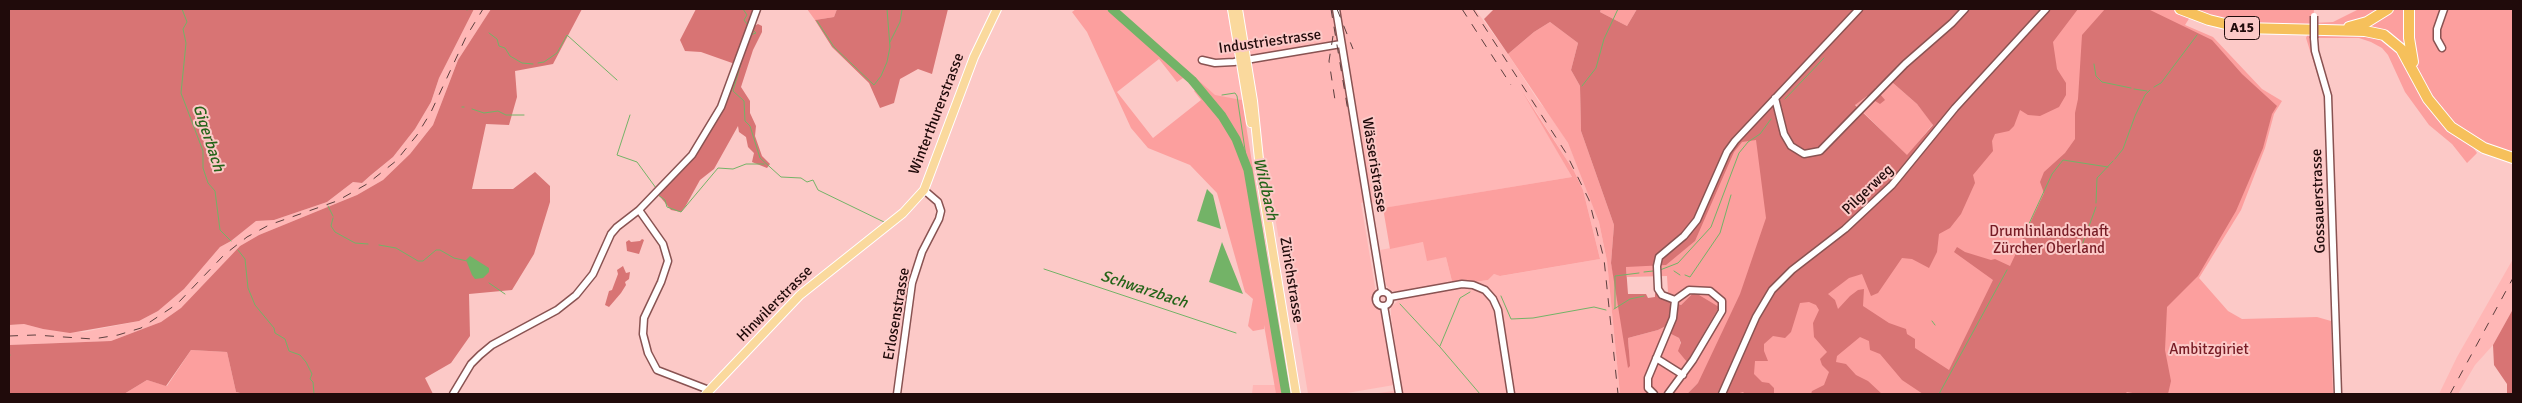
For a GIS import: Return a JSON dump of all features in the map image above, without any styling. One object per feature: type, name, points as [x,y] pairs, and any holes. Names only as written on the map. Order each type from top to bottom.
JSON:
[{"type":"highway","name":"A15","points":[[2180,9],[2209,20],[2242,28],[2333,30],[2372,32],[2384,35],[2401,49],[2422,88],[2442,117],[2462,136],[2484,148],[2513,158]]},
{"type":"highway","name":"A15","points":[[2333,30],[2363,23],[2388,9]]},
{"type":"highway","name":"A15","points":[[2409,9],[2410,48],[2422,88]]},
{"type":"main road","name":"Winterthurerstrasse","points":[[869,240],[903,213],[924,190],[974,57],[997,9]]},
{"type":"main road","name":"Zürichstrasse","points":[[1232,9],[1253,101],[1255,139],[1296,394]]},
{"type":"main road","name":"Zürichstrasse","points":[[1238,9],[1243,61]]},
{"type":"main road","name":"Hinwilerstrasse","points":[[708,392],[800,295],[869,240]]},
{"type":"street","points":[[453,394],[480,355],[506,337],[557,310],[576,295],[593,274],[611,234],[639,210],[692,155],[721,107],[758,9]]},
{"type":"street","name":"Wässeristrasse","points":[[1336,9],[1382,291]]},
{"type":"street","points":[[1675,300],[1659,290],[1658,258],[1694,224],[1705,205],[1730,148],[1859,9]]},
{"type":"street","points":[[1776,98],[1784,134],[1791,146],[1804,154],[1820,151],[1905,64],[1955,21],[1965,9]]},
{"type":"street","name":"Pilgerweg","points":[[1722,394],[1756,317],[1772,290],[1792,270],[1845,229],[1892,185],[1955,108],[2046,9]]},
{"type":"street","points":[[2442,48],[2437,40],[2437,28],[2444,9]]},
{"type":"street","name":"Gossauerstrasse","points":[[2314,12],[2315,51],[2326,82],[2328,96],[2338,394]]},
{"type":"street","name":"Industriestrasse","points":[[1202,60],[1215,63],[1243,61],[1341,44]]},
{"type":"street","name":"Erlosenstrasse","points":[[897,394],[912,284],[922,252],[939,219],[941,210],[938,202],[924,190]]},
{"type":"street","points":[[639,210],[661,241],[668,261],[661,282],[644,318],[643,334],[648,353],[657,370],[708,392]]},
{"type":"street","points":[[1390,297],[1462,284],[1473,285],[1484,290],[1493,300],[1498,310],[1512,394]]},
{"type":"street","points":[[1654,394],[1648,388],[1647,381],[1673,318],[1675,300],[1687,290],[1701,289],[1717,295],[1723,306],[1716,322],[1683,375],[1668,394]]},
{"type":"street","points":[[1382,291],[1388,293],[1390,297],[1390,302],[1384,306],[1376,300],[1377,294],[1382,291]]},
{"type":"street","points":[[1384,306],[1399,394]]},
{"type":"street","points":[[1656,358],[1683,375]]},
{"type":"shaded area","points":[[474,9],[491,9],[458,60],[433,125],[410,154],[383,180],[357,195],[259,235],[240,246],[181,308],[161,322],[111,341],[9,345],[9,325],[24,324],[43,329],[84,332],[139,321],[158,311],[184,289],[220,247],[231,241],[256,221],[274,220],[327,202],[353,182],[362,183],[393,157],[415,129],[431,102],[439,78]]},
{"type":"shaded area","points":[[1118,9],[1227,9],[1242,100],[1215,96]]},
{"type":"shaded area","points":[[1238,9],[1475,9],[1568,143],[1590,196],[1599,222],[1607,261],[1620,394],[1370,394],[1402,390],[1391,316],[1391,307],[1399,300],[1397,291],[1391,291],[1386,285],[1380,250],[1423,242],[1446,257],[1453,285],[1488,280],[1494,274],[1501,276],[1600,259],[1583,190],[1574,171],[1523,91],[1572,177],[1384,208],[1372,202],[1361,203],[1376,293],[1374,299],[1383,317],[1394,385],[1341,394],[1308,394],[1291,290],[1288,290],[1275,217],[1255,139]]},
{"type":"shaded area","points":[[1207,189],[1213,195],[1221,229],[1197,221]]},
{"type":"shaded area","points":[[1222,242],[1243,294],[1209,282]]},
{"type":"shaded area","points":[[470,256],[489,268],[489,272],[483,278],[475,279],[472,275],[466,260]]},
{"type":"shaded area","points":[[2513,259],[2513,309],[2493,345],[2475,365],[2458,394],[2439,394],[2457,357]]},
{"type":"shaded area","points":[[1253,385],[1275,385],[1276,394],[1252,394]]},
{"type":"green space","points":[[9,9],[474,9],[439,78],[431,102],[415,129],[393,157],[362,183],[353,182],[327,202],[274,220],[256,221],[231,241],[220,247],[184,289],[158,311],[139,321],[70,333],[24,324],[9,325]]},
{"type":"green space","points":[[491,9],[582,9],[553,64],[515,71],[517,97],[509,125],[486,124],[472,189],[513,189],[535,172],[550,186],[550,202],[534,254],[512,290],[469,294],[470,336],[451,363],[425,378],[433,394],[244,394],[236,392],[227,352],[191,350],[166,386],[147,380],[124,394],[9,394],[9,345],[111,341],[161,322],[181,308],[240,246],[259,235],[357,195],[383,180],[410,154],[433,125],[458,60]]},
{"type":"green space","points":[[696,9],[757,9],[735,64],[701,52],[685,51],[680,40]]},
{"type":"green space","points":[[807,9],[837,9],[834,17],[815,20]]},
{"type":"green space","points":[[837,9],[948,9],[932,74],[918,69],[900,79],[894,103],[880,108],[869,83],[832,47],[815,20],[834,17]]},
{"type":"green space","points":[[1076,9],[1118,9],[1215,95],[1242,100],[1289,394],[1276,394],[1264,325],[1264,329],[1253,331],[1248,326],[1253,299],[1245,292],[1217,193],[1190,165],[1148,148],[1131,128],[1087,32],[1072,12]],"holes":[[[1159,59],[1177,82],[1183,78],[1196,89],[1194,91],[1201,100],[1153,138],[1117,92]]]},
{"type":"green space","name":"Drumlinlandschaft Zürcher Oberland","points":[[1494,9],[1601,9],[1600,12],[1627,26],[1637,9],[2078,9],[2053,42],[2057,69],[2066,83],[2066,95],[2059,107],[2040,116],[2028,115],[2020,110],[2014,126],[2009,131],[1995,134],[1992,141],[1993,151],[1973,175],[1975,183],[1961,214],[1950,228],[1939,234],[1937,252],[1929,268],[1912,259],[1902,258],[1878,293],[1871,296],[1862,274],[1849,278],[1828,294],[1835,300],[1838,309],[1850,296],[1858,290],[1864,289],[1863,306],[1889,323],[1906,329],[1907,334],[1915,339],[1915,348],[1949,370],[1993,280],[1954,252],[1957,247],[1965,252],[1991,260],[1995,259],[2010,266],[2044,193],[2040,182],[2044,172],[2065,153],[2075,139],[2075,113],[2078,99],[2082,35],[2105,9],[2148,9],[2212,40],[2242,74],[2277,106],[2272,114],[2263,148],[2236,211],[2198,276],[2167,307],[2165,350],[2171,381],[2168,394],[2127,392],[2125,394],[1923,394],[1902,380],[1880,354],[1870,350],[1869,341],[1860,337],[1837,356],[1836,362],[1846,364],[1856,375],[1868,381],[1882,394],[1811,394],[1812,391],[1824,385],[1829,372],[1822,365],[1820,359],[1827,352],[1814,337],[1813,323],[1819,310],[1816,305],[1809,302],[1800,303],[1791,332],[1785,338],[1773,336],[1764,344],[1764,351],[1768,361],[1755,361],[1754,374],[1762,382],[1769,383],[1774,388],[1774,394],[1745,394],[1743,392],[1736,394],[1687,394],[1698,383],[1740,294],[1766,218],[1756,140],[1742,142],[1734,152],[1695,241],[1666,265],[1626,267],[1628,294],[1646,294],[1648,298],[1655,297],[1655,293],[1681,305],[1694,292],[1719,307],[1687,362],[1678,351],[1681,343],[1679,338],[1669,333],[1666,326],[1628,338],[1630,366],[1628,368],[1611,263],[1614,225],[1581,131],[1580,86],[1571,70],[1578,43],[1550,22],[1534,32],[1508,54],[1484,19]],"holes":[[[1893,83],[1917,104],[1933,125],[1907,155],[1855,105],[1867,96],[1880,104],[1885,100],[1875,88]]]},
{"type":"green space","points":[[1601,9],[1637,9],[1627,26],[1600,12]]},
{"type":"green space","name":"Drumlinlandschaft Zürcher Oberland","points":[[2048,9],[2314,9],[2313,23],[2333,22],[2359,9],[2513,9],[2513,153],[2501,151],[2463,133],[2477,153],[2467,163],[2452,144],[2429,125],[2405,92],[2388,55],[2382,48],[2371,42],[2359,38],[2314,38],[2324,76],[2317,73],[2306,38],[2312,24],[2306,27],[2268,30],[2192,14],[2185,25],[2213,37],[2262,89],[2282,101],[2274,114],[2265,148],[2241,210],[2199,278],[2228,311],[2242,319],[2317,317],[2331,321],[2333,394],[1689,394],[1698,383],[1687,394],[1620,394],[1607,261],[1599,222],[1568,143],[1508,54],[1534,32],[1550,22],[1578,43],[1571,70],[1580,86],[1581,131],[1614,225],[1611,263],[1629,352],[1628,338],[1666,326],[1669,333],[1679,338],[1686,361],[1694,292],[1681,305],[1655,293],[1668,292],[1667,276],[1627,277],[1626,267],[1730,156],[1766,110],[1837,232]]},
{"type":"green space","points":[[758,24],[762,26],[762,32],[753,50],[741,87],[750,101],[750,113],[756,126],[755,136],[762,156],[770,164],[767,168],[752,162],[754,153],[748,147],[746,137],[739,132],[738,126],[714,169],[700,180],[685,207],[681,212],[671,210],[657,193],[681,168],[714,120],[752,27]]},
{"type":"green space","points":[[1893,83],[1917,104],[1933,124],[1907,156],[1855,104],[1875,88]]},
{"type":"green space","points":[[1522,91],[1574,171],[1583,190],[1600,259],[1500,276],[1494,274],[1488,280],[1453,285],[1446,257],[1427,261],[1423,242],[1390,249],[1383,208],[1572,177]]},
{"type":"green space","points":[[629,240],[631,242],[640,241],[644,240],[639,254],[627,251],[626,242]]},
{"type":"green space","points":[[623,266],[626,273],[630,272],[629,279],[625,282],[626,285],[621,293],[609,307],[605,305],[609,291],[612,290],[618,274],[617,270]]},
{"type":"green space","points":[[2513,309],[2513,394],[2507,394],[2507,384],[2494,365],[2493,345]]},
{"type":"green space","points":[[191,350],[227,352],[236,392],[244,394],[124,394],[147,380],[167,386]]},
{"type":"waterway","name":"Gigerbach","points":[[182,9],[187,22],[183,29],[186,43],[181,93],[203,151],[203,168],[208,183],[215,191],[220,230],[231,241]]},
{"type":"waterway","name":"Schwarzbach","points":[[743,9],[747,15],[744,20],[747,24]]},
{"type":"waterway","points":[[817,21],[834,47],[874,85],[881,76],[887,62],[890,47],[887,9]]},
{"type":"waterway","name":"Wildbach","points":[[1112,9],[1192,80],[1222,116],[1236,139],[1248,170],[1286,394]]},
{"type":"waterway","points":[[1582,86],[1596,68],[1604,39],[1618,9]]},
{"type":"waterway","points":[[890,42],[900,22],[902,10]]},
{"type":"waterway","name":"Schwarzbach","points":[[750,35],[756,33],[753,30]]},
{"type":"waterway","points":[[489,33],[497,39],[499,46],[505,48],[510,56],[522,63],[533,64]]},
{"type":"waterway","points":[[538,63],[544,62],[557,53],[567,35],[617,80]]},
{"type":"waterway","points":[[2154,87],[2161,83],[2197,35]]},
{"type":"waterway","name":"Schwarzbach","points":[[746,46],[733,91],[744,101],[745,121],[750,126],[760,158],[781,177],[801,178],[807,182],[813,180],[818,190],[884,222]]},
{"type":"waterway","points":[[1785,99],[1824,58]]},
{"type":"waterway","points":[[2094,64],[2096,76],[2102,82],[2131,88]]},
{"type":"waterway","points":[[2134,89],[2147,91]]},
{"type":"waterway","points":[[2115,159],[2123,149],[2135,116],[2145,95],[2150,90]]},
{"type":"waterway","points":[[1222,95],[1235,93],[1237,96],[1248,170]]},
{"type":"waterway","points":[[472,109],[484,113],[498,111],[506,115],[524,115]]},
{"type":"waterway","points":[[630,115],[617,155],[637,162],[656,188]]},
{"type":"waterway","points":[[1660,270],[1678,263],[1711,227],[1739,153],[1748,142],[1760,134],[1771,119]]},
{"type":"waterway","points":[[2028,226],[2052,174],[2063,160],[2108,167]]},
{"type":"waterway","points":[[2096,203],[2097,178],[2113,161]]},
{"type":"waterway","points":[[658,195],[665,200],[667,207],[681,212],[718,168],[733,169],[746,164],[764,164]]},
{"type":"waterway","points":[[1685,275],[1690,277],[1720,233],[1731,195]]},
{"type":"waterway","points":[[328,206],[333,216]]},
{"type":"waterway","points":[[2081,248],[2096,207]]},
{"type":"waterway","points":[[333,218],[331,226],[335,232],[355,243],[368,244]]},
{"type":"waterway","points":[[379,245],[396,248],[418,261],[423,261],[436,250],[440,250],[454,258],[467,261]]},
{"type":"waterway","name":"Gigerbach","points":[[238,250],[245,259],[248,288],[255,305],[274,328],[275,333],[285,339],[289,351],[300,355],[306,362],[312,374],[310,379],[313,382],[314,394]]},
{"type":"waterway","name":"Schwarzbach","points":[[1044,269],[1236,333]]},
{"type":"waterway","points":[[1939,394],[2007,270]]},
{"type":"waterway","points":[[1644,272],[1653,271]]},
{"type":"waterway","points":[[1674,271],[1680,275]]},
{"type":"waterway","points":[[1615,308],[1615,276],[1639,273]]},
{"type":"waterway","points":[[489,283],[505,294]]},
{"type":"waterway","points":[[1440,346],[1460,298],[1470,292]]},
{"type":"waterway","points":[[1501,296],[1511,319],[1533,318],[1594,307],[1606,310]]},
{"type":"waterway","points":[[1614,309],[1630,299],[1644,296]]},
{"type":"waterway","points":[[1400,304],[1480,394]]},
{"type":"waterway","points":[[1932,321],[1935,325]]},
{"type":"railway","points":[[9,336],[35,335],[93,339],[118,335],[141,328],[177,304],[224,255],[247,237],[269,225],[337,201],[367,184],[396,161],[417,135],[431,112],[466,37],[483,9]]},
{"type":"railway","points":[[1331,9],[1348,111]]},
{"type":"railway","points":[[1337,9],[1353,49]]},
{"type":"railway","points":[[1462,9],[1511,85]]},
{"type":"railway","points":[[1473,9],[1566,153],[1589,200],[1604,259],[1618,394]]},
{"type":"railway","points":[[1333,36],[1329,61],[1335,100]]},
{"type":"railway","points":[[2450,394],[2513,278]]},
{"type":"park label","name":"Ambitzgiriet","points":[[2209,350]]}]
